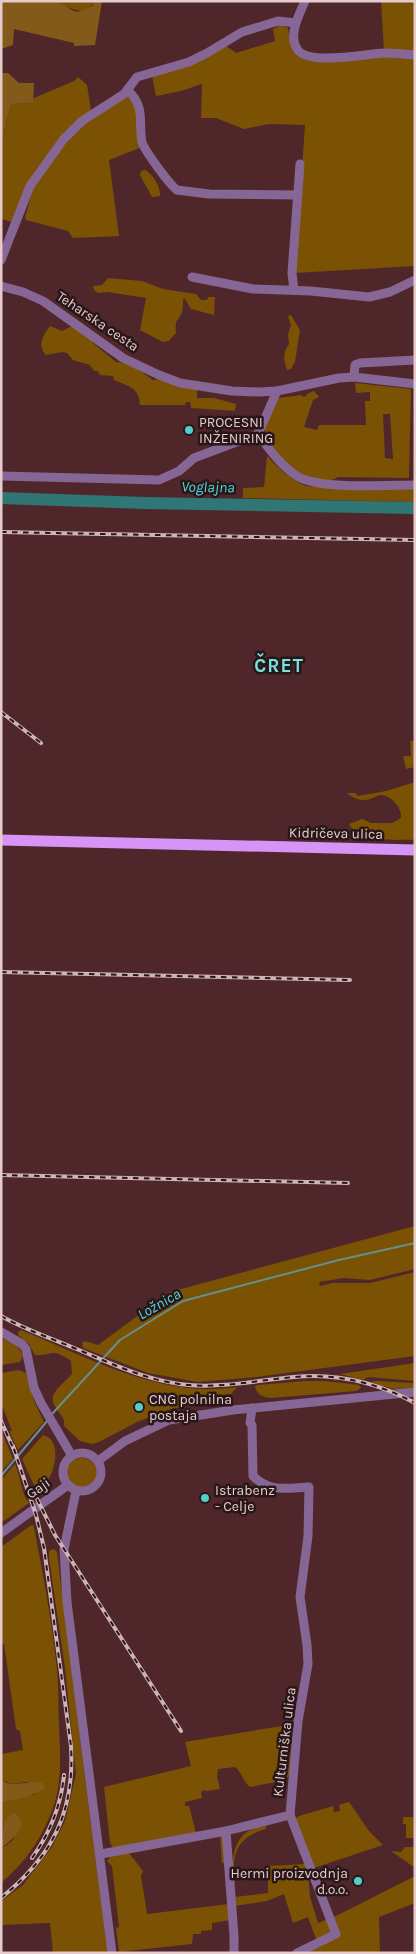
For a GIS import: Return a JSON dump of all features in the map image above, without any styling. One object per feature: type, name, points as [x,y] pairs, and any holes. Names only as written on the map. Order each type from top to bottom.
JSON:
[{"type":"main road","name":"Kidričeva ulica","points":[[1,840],[415,850]]},
{"type":"street","points":[[305,1],[296,23],[294,38],[296,48],[303,55],[328,58],[385,53],[415,54]]},
{"type":"street","points":[[1,260],[30,186],[63,140],[82,121],[119,98],[128,90],[137,77],[189,62],[242,32],[278,22],[296,23]]},
{"type":"street","points":[[128,90],[138,102],[141,110],[144,147],[152,160],[177,190],[209,194],[298,195]]},
{"type":"street","points":[[294,290],[292,273],[300,164]]},
{"type":"street","points":[[192,277],[253,289],[369,296],[390,292],[415,280]]},
{"type":"street","name":"Teharska cesta","points":[[1,286],[23,292],[43,301],[123,358],[159,375],[205,388],[259,392],[277,391],[340,378],[354,377],[415,384]]},
{"type":"street","points":[[354,377],[355,365],[360,363],[415,360]]},
{"type":"street","points":[[1,476],[159,480],[179,471],[194,458],[258,434],[277,391]]},
{"type":"street","points":[[258,434],[286,468],[306,481],[415,485]]},
{"type":"street","points":[[1,1332],[22,1344],[26,1349],[34,1388],[72,1456]]},
{"type":"street","points":[[98,1461],[125,1441],[169,1420],[233,1410],[415,1392]]},
{"type":"street","name":"Kulturniška ulica","points":[[101,1854],[226,1831],[290,1815],[298,1720],[308,1664],[300,1597],[308,1536],[309,1487],[276,1489],[261,1484],[253,1476],[252,1425],[250,1423],[252,1408]]},
{"type":"street","points":[[86,1453],[98,1461],[102,1475],[97,1486],[87,1491],[76,1491],[68,1485],[63,1474],[64,1467],[72,1456],[86,1453]]},
{"type":"street","name":"Gaji","points":[[1,1533],[68,1485]]},
{"type":"street","points":[[76,1491],[64,1549],[64,1572],[112,1953]]},
{"type":"street","points":[[290,1815],[336,1934],[297,1953]]},
{"type":"street","points":[[226,1831],[234,1953]]},
{"type":"shaded area","points":[[1,1],[59,1],[77,12],[92,6],[95,1],[102,1],[95,45],[74,46],[74,43],[14,29],[13,45],[1,49]]},
{"type":"shaded area","points":[[59,1],[95,1],[86,9],[77,10]]},
{"type":"shaded area","points":[[381,1],[415,1],[415,52],[384,50]]},
{"type":"shaded area","points":[[280,25],[288,28],[290,43],[297,56],[309,60],[318,62],[386,57],[415,58],[415,266],[295,273],[305,125],[269,124],[244,129],[216,118],[201,118],[202,84],[156,96],[152,76],[225,45],[236,53],[275,41],[273,29]]},
{"type":"shaded area","points":[[1,73],[8,73],[19,83],[34,83],[33,103],[11,104],[1,143]]},
{"type":"shaded area","points":[[78,77],[87,85],[91,110],[81,118],[33,176],[15,223],[1,219],[1,143],[11,104],[32,103],[34,98],[74,81]]},
{"type":"shaded area","points":[[129,96],[134,99],[142,147],[109,160],[119,236],[73,238],[68,231],[26,220],[33,188],[63,147],[88,121]]},
{"type":"shaded area","points":[[145,170],[156,182],[160,196],[152,197],[140,175],[141,171]]},
{"type":"shaded area","points":[[108,278],[142,281],[163,289],[196,294],[201,300],[215,297],[214,315],[191,309],[185,299],[183,299],[182,312],[176,322],[176,333],[169,341],[163,342],[140,330],[146,298],[108,292],[98,293],[94,290],[93,286],[102,285]]},
{"type":"shaded area","points":[[291,315],[300,330],[295,362],[291,369],[287,370],[284,359],[285,351],[289,344],[288,334],[291,325],[288,316]]},
{"type":"shaded area","points":[[50,326],[62,331],[72,326],[91,339],[93,343],[116,362],[126,363],[153,380],[160,379],[197,390],[197,398],[214,398],[236,404],[235,411],[191,408],[190,402],[186,402],[185,405],[140,405],[138,394],[129,386],[114,380],[113,376],[100,375],[90,365],[73,360],[67,353],[46,355],[41,344]]},
{"type":"shaded area","points":[[355,383],[411,389],[409,478],[338,477],[328,481],[317,480],[305,475],[283,460],[268,440],[265,430],[266,422],[278,398],[302,395],[302,397],[314,391],[319,397],[313,400],[304,427],[317,430],[319,425],[366,425],[365,401],[370,401],[370,392],[356,393]],"holes":[[[383,414],[390,414],[393,459],[385,458]]]},
{"type":"shaded area","points":[[267,456],[285,473],[306,486],[415,488],[415,502],[243,498],[243,488],[264,487]]},
{"type":"shaded area","points":[[410,741],[415,741],[415,767],[406,769],[403,756],[411,756]]},
{"type":"shaded area","points":[[415,782],[415,840],[369,838],[361,835],[349,824],[362,819],[371,823],[392,823],[401,818],[401,814],[396,803],[385,796],[380,795],[360,800],[347,793],[355,793],[358,796],[386,791]]},
{"type":"shaded area","points":[[415,1226],[415,1269],[370,1280],[344,1278],[319,1282],[320,1286],[332,1283],[370,1283],[415,1272],[415,1356],[256,1377],[198,1382],[148,1373],[83,1348],[82,1343],[85,1341],[98,1345],[170,1292]]},
{"type":"shaded area","points":[[21,1330],[99,1364],[154,1382],[181,1387],[209,1389],[237,1387],[231,1394],[211,1396],[137,1422],[99,1442],[92,1444],[80,1441],[64,1426],[63,1418],[53,1400],[57,1390],[72,1374],[71,1361],[56,1353],[35,1355],[29,1344],[18,1335],[18,1332]]},
{"type":"shaded area","points":[[1,1338],[17,1346],[23,1356],[20,1362],[1,1365]]},
{"type":"shaded area","points":[[415,1363],[415,1381],[368,1377],[363,1380],[340,1374]]},
{"type":"shaded area","points":[[19,1370],[26,1373],[34,1401],[44,1422],[18,1450],[9,1431],[12,1431],[3,1408],[1,1408],[1,1373]]},
{"type":"shaded area","points":[[306,1381],[359,1385],[361,1388],[356,1391],[270,1398],[260,1395],[255,1386]]},
{"type":"shaded area","points":[[370,1382],[414,1383],[415,1388],[393,1389]]},
{"type":"shaded area","points":[[1,1430],[13,1459],[1,1472]]},
{"type":"shaded area","points":[[43,1435],[50,1439],[54,1445],[55,1462],[48,1480],[37,1492],[22,1459]]},
{"type":"shaded area","points":[[82,1458],[93,1462],[97,1473],[93,1484],[82,1488],[71,1484],[67,1473],[71,1462]]},
{"type":"shaded area","points":[[15,1464],[24,1494],[29,1503],[1,1523],[1,1480]]},
{"type":"shaded area","points":[[33,1525],[53,1634],[57,1669],[60,1774],[55,1802],[46,1825],[27,1856],[1,1883],[1,1849],[13,1840],[20,1822],[16,1813],[4,1821],[1,1841],[1,1803],[36,1794],[27,1782],[9,1784],[6,1781],[1,1782],[1,1754],[23,1750],[20,1731],[16,1729],[4,1644],[1,1644],[1,1547]]},
{"type":"shaded area","points":[[54,1549],[57,1552],[108,1953],[53,1953],[50,1923],[1,1925],[1,1901],[23,1885],[52,1847],[65,1821],[76,1774],[65,1668],[49,1558],[49,1551]]},
{"type":"shaded area","points":[[288,1725],[291,1745],[289,1775],[286,1780],[250,1787],[235,1767],[218,1769],[217,1777],[220,1789],[204,1790],[201,1792],[202,1798],[185,1802],[185,1806],[189,1806],[196,1833],[223,1834],[225,1861],[222,1864],[220,1836],[129,1853],[143,1871],[141,1876],[147,1914],[229,1904],[231,1920],[212,1923],[212,1930],[201,1931],[201,1934],[193,1934],[192,1944],[119,1952],[116,1928],[119,1927],[112,1866],[107,1861],[116,1853],[110,1843],[104,1787],[191,1766],[185,1742]]},
{"type":"shaded area","points":[[1,1782],[9,1784],[42,1782],[45,1789],[1,1803]]},
{"type":"shaded area","points":[[349,1802],[369,1831],[383,1845],[308,1870],[310,1897],[318,1923],[338,1915],[415,1876],[415,1903],[379,1917],[380,1953],[305,1953],[319,1947],[308,1917],[293,1923],[284,1894],[267,1901],[234,1906],[233,1856],[240,1839],[247,1832],[266,1825],[266,1829],[253,1834],[239,1847],[235,1855],[234,1874],[235,1897],[268,1893],[268,1866],[306,1864],[295,1832],[296,1818],[333,1806],[334,1812],[340,1811],[339,1805]]},
{"type":"shaded area","points":[[16,1813],[20,1819],[20,1829],[1,1849],[4,1821]]},
{"type":"shaded area","points":[[403,1817],[415,1817],[415,1868],[391,1851],[401,1852],[405,1847],[414,1847],[414,1838],[406,1838],[406,1824],[403,1824]]},
{"type":"waterway","name":"Voglajna","points":[[1,498],[145,503],[415,508]]},
{"type":"waterway","name":"Ložnica","points":[[52,1414],[120,1340],[183,1301],[339,1260],[415,1243]]},
{"type":"waterway","name":"Ložnica","points":[[1,1476],[48,1420]]},
{"type":"railway","points":[[1,532],[415,540]]},
{"type":"railway","points":[[1,712],[41,743]]},
{"type":"railway","points":[[1,972],[350,980]]},
{"type":"railway","points":[[1,1175],[348,1183]]},
{"type":"railway","points":[[1,1316],[116,1366],[159,1380],[202,1386],[310,1376],[341,1378],[387,1390],[415,1403]]},
{"type":"railway","points":[[1,1421],[15,1452]]},
{"type":"railway","points":[[1,1898],[34,1866],[47,1849],[57,1831],[69,1792],[71,1770],[71,1746],[44,1548],[36,1515],[13,1446]]},
{"type":"railway","points":[[37,1499],[55,1535],[181,1731]]},
{"type":"railway","points":[[32,1858],[54,1818],[63,1786],[64,1775]]},
{"type":"place","name":"PROCESNI INŽENIRING","points":[[189,430]]},
{"type":"place","name":"CNG polnilna postaja","points":[[139,1407]]},
{"type":"place","name":"Istrabenz - Celje","points":[[205,1498]]},
{"type":"place","name":"Hermi proizvodnja d.o.o.","points":[[358,1881]]},
{"type":"district","name":"ČRET","points":[[279,665]]}]
